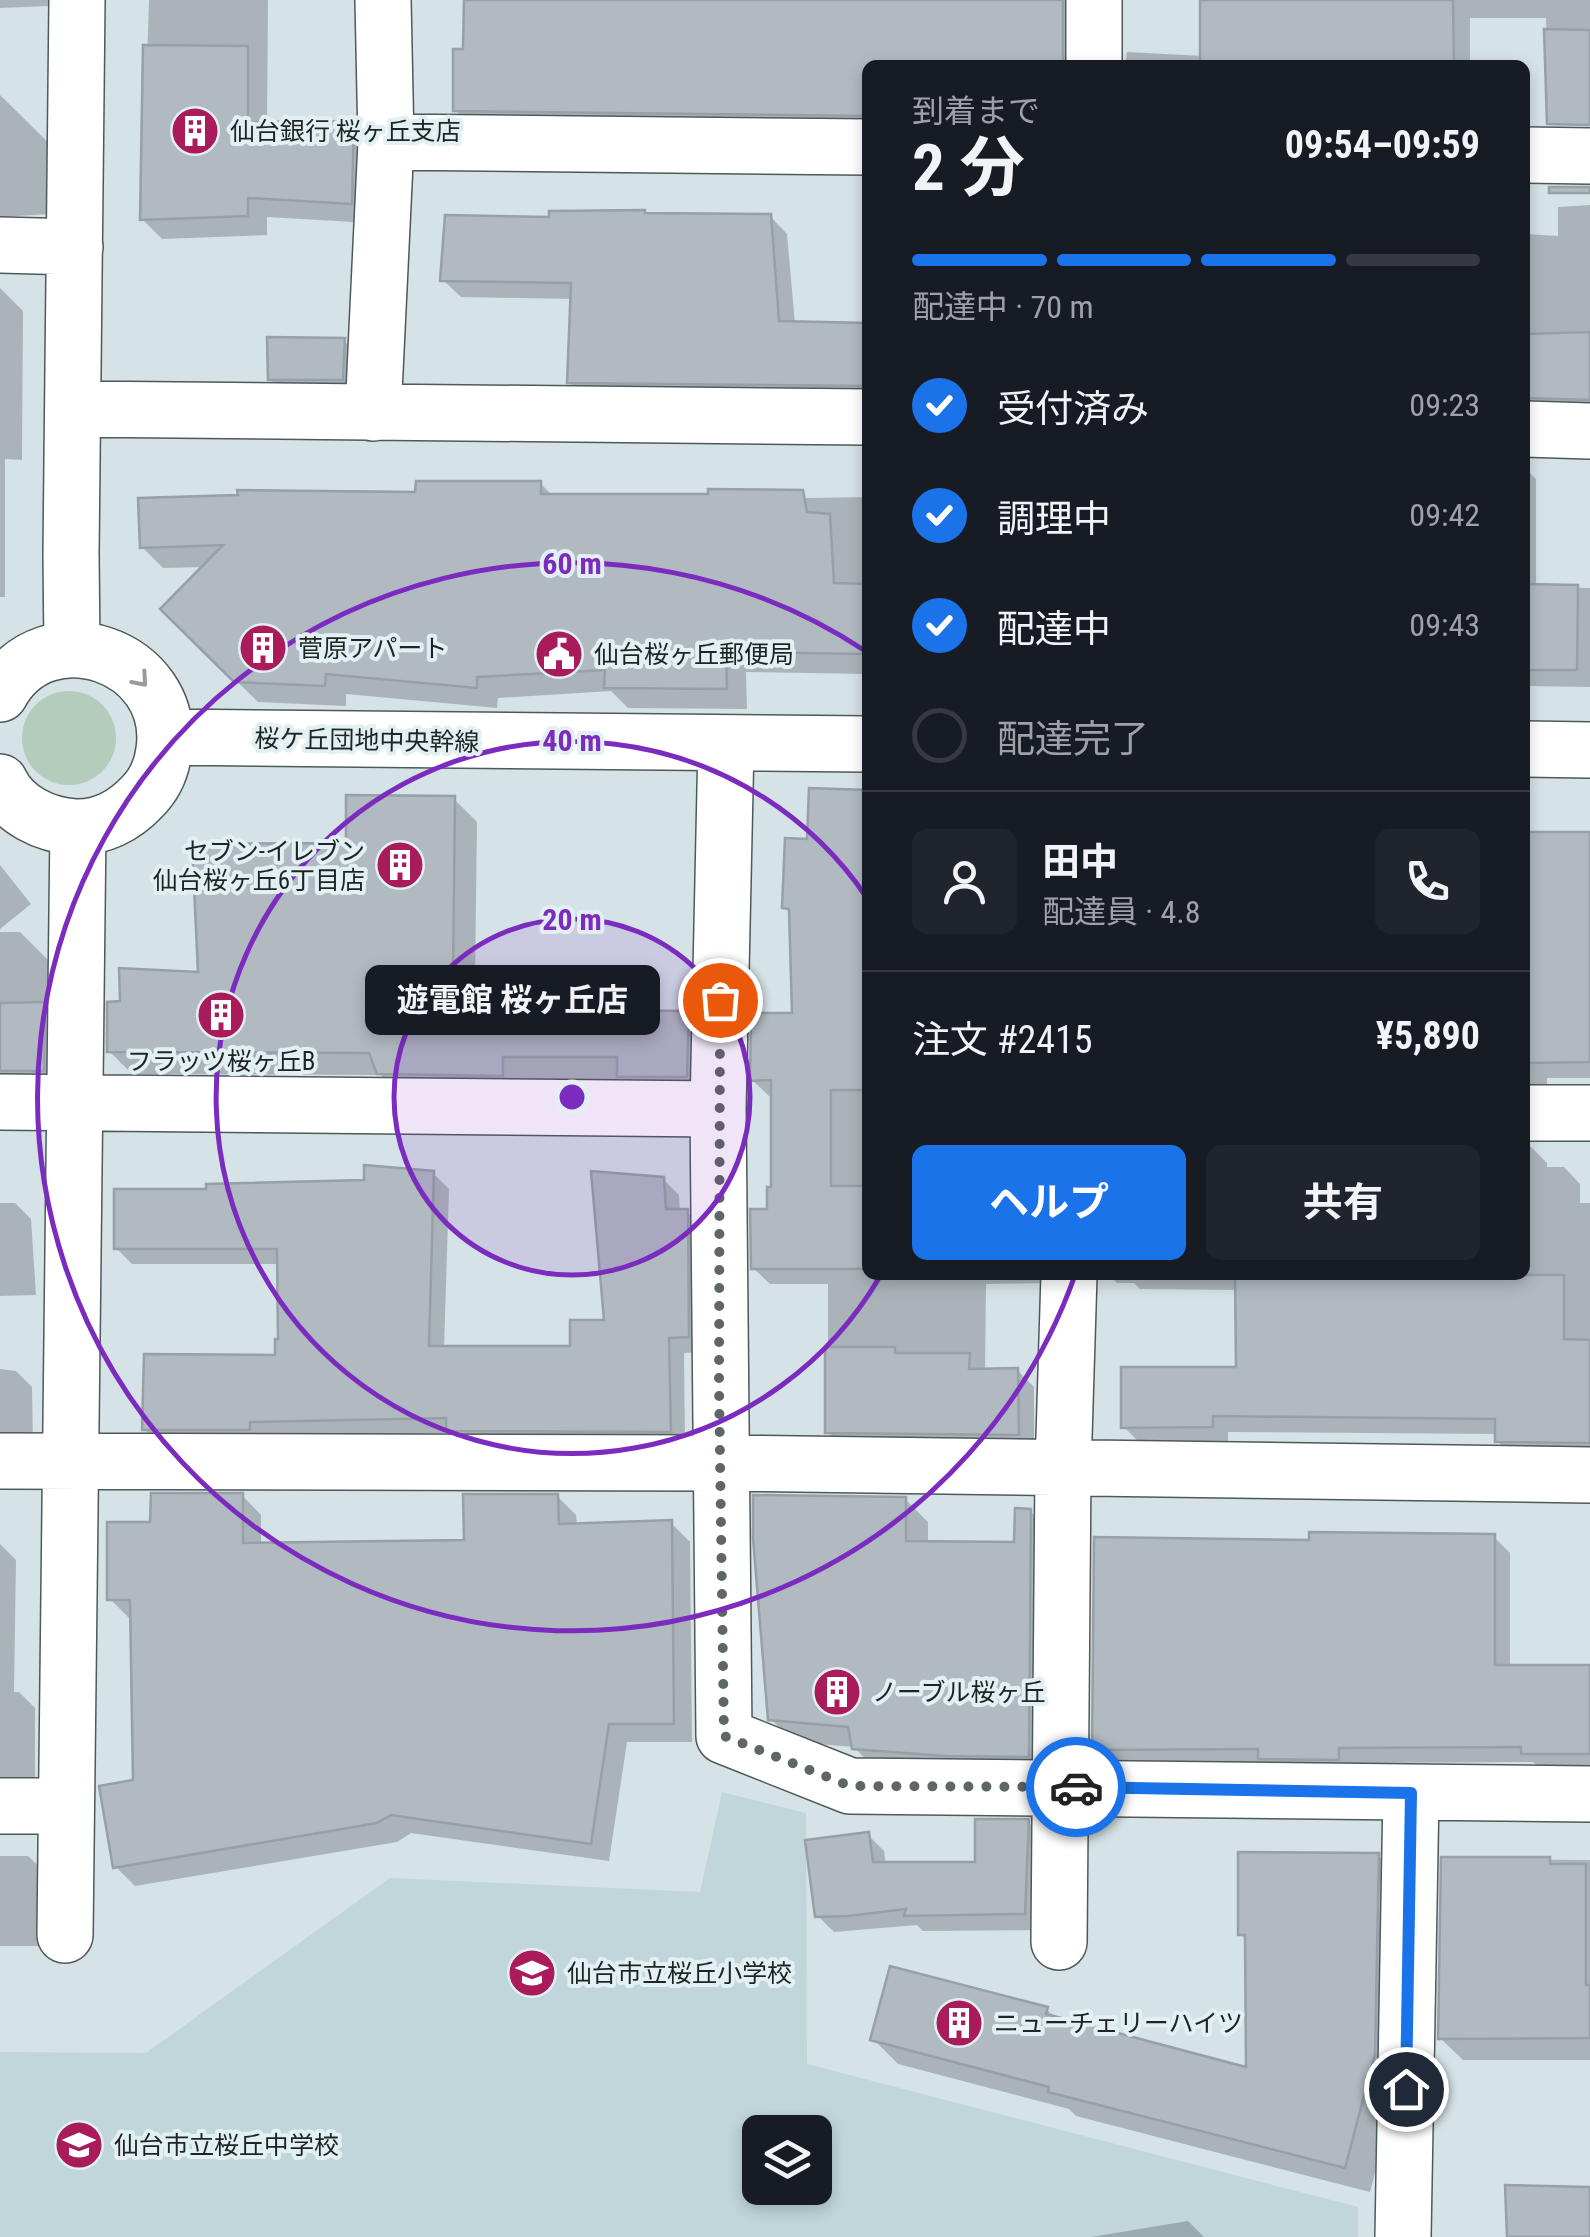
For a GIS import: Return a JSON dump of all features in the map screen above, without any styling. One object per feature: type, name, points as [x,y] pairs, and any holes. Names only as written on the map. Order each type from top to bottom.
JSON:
[{"type":"street","points":[[72,649],[78,0]]},
{"type":"street","points":[[372,414],[386,142],[383,0]]},
{"type":"street","points":[[1094,0],[1094,60]]},
{"type":"street","points":[[386,142],[862,147]]},
{"type":"street","points":[[1530,155],[1590,156]]},
{"type":"street","points":[[0,245],[75,247]]},
{"type":"street","points":[[74,409],[862,416]]},
{"type":"street","points":[[1530,430],[1590,431]]},
{"type":"street","points":[[0,694],[22,667],[46,654],[72,649],[100,652],[126,664],[148,684],[161,710],[166,737],[162,765],[150,790],[130,810],[105,823],[78,827],[50,823],[23,810],[0,782]]},
{"type":"street","name":"桜ケ丘団地中央幹線","points":[[166,737],[862,744]]},
{"type":"street","points":[[726,743],[718,1110],[724,1736],[850,1786],[1590,1794]]},
{"type":"street","points":[[1530,749],[1590,750]]},
{"type":"street","points":[[65,1935],[78,827]]},
{"type":"street","points":[[0,1102],[718,1110]]},
{"type":"street","points":[[1530,1113],[1590,1113]]},
{"type":"street","points":[[1059,1942],[1063,1469],[1069,1280]]},
{"type":"street","points":[[0,1460],[720,1463],[1590,1475]]},
{"type":"street","points":[[1403,2237],[1411,1793]]},
{"type":"street","points":[[0,1806],[66,1806]]},
{"type":"shaded area","name":"仙台市立桜丘小学校","points":[[722,1792],[806,1813],[807,2064],[1358,2207],[1358,2237],[0,2237],[0,2052],[146,2053],[390,1878],[700,1892]]},
{"type":"green space","points":[[69,691],[87,694],[102,705],[113,720],[113,756],[102,771],[87,782],[69,785],[51,782],[36,771],[25,756],[22,738],[25,720],[36,705],[51,694]]},
{"type":"building","points":[[464,0],[1063,0],[1063,60],[862,60],[862,116],[453,111],[453,49],[463,49]]},
{"type":"building","points":[[1200,0],[1453,0],[1454,60],[1200,60]]},
{"type":"building","points":[[1544,29],[1590,30],[1590,125],[1547,124]]},
{"type":"building","name":"仙台銀行 桜ヶ丘支店","points":[[143,45],[248,46],[248,122],[354,121],[352,204],[248,198],[248,216],[140,220]]},
{"type":"building","points":[[1549,187],[1590,187],[1590,193],[1549,193]]},
{"type":"building","points":[[549,211],[771,214],[779,321],[862,323],[862,386],[567,383],[571,283],[440,281],[445,215],[549,217]]},
{"type":"building","points":[[1590,332],[1590,400],[1530,398],[1530,334]]},
{"type":"building","points":[[267,337],[345,338],[343,380],[268,380]]},
{"type":"building","points":[[416,481],[541,481],[541,494],[803,490],[807,512],[830,514],[834,583],[862,584],[862,654],[726,652],[727,689],[604,688],[605,670],[477,677],[477,688],[326,674],[325,686],[234,682],[160,609],[223,545],[140,548],[138,498],[238,495],[237,490],[415,492]]},
{"type":"building","points":[[1530,584],[1578,585],[1577,670],[1530,670]]},
{"type":"building","points":[[809,788],[862,790],[862,1090],[831,1090],[831,1186],[862,1186],[862,1269],[751,1269],[750,1209],[767,1209],[767,1187],[771,1187],[771,1080],[750,1081],[751,1013],[792,1013],[789,909],[782,908],[785,838],[807,839]]},
{"type":"building","points":[[346,795],[455,796],[453,976],[607,975],[605,1010],[689,1011],[687,1077],[617,1077],[617,1057],[503,1057],[503,1076],[377,1074],[369,1053],[107,1052],[107,1002],[120,1001],[119,968],[198,972],[192,844],[346,843]]},
{"type":"building","points":[[1530,832],[1590,832],[1590,1062],[1530,1063]]},
{"type":"building","points":[[45,1002],[44,1071],[0,1071],[0,1003]]},
{"type":"building","points":[[364,1165],[434,1171],[429,1346],[570,1346],[570,1320],[604,1320],[591,1171],[664,1177],[666,1209],[688,1209],[689,1337],[669,1338],[671,1432],[446,1431],[446,1418],[250,1422],[250,1430],[142,1430],[144,1354],[275,1355],[277,1249],[114,1249],[114,1189],[206,1189],[206,1184],[364,1180]]},
{"type":"building","points":[[1530,1275],[1564,1275],[1564,1339],[1590,1340],[1590,1443],[1495,1442],[1495,1419],[1213,1416],[1213,1427],[1121,1428],[1121,1367],[1236,1367],[1235,1280],[1530,1280]]},
{"type":"building","points":[[825,1347],[895,1347],[895,1353],[970,1353],[969,1369],[1018,1368],[1019,1435],[825,1433]]},
{"type":"building","points":[[151,1493],[243,1493],[243,1543],[464,1540],[463,1494],[558,1494],[559,1524],[672,1520],[674,1724],[609,1724],[591,1844],[391,1815],[377,1823],[113,1868],[99,1786],[133,1780],[130,1600],[107,1600],[107,1522],[150,1522]]},
{"type":"building","points":[[753,1495],[906,1497],[906,1541],[1014,1542],[1015,1508],[1031,1509],[1029,1757],[852,1749],[848,1727],[768,1720]]},
{"type":"building","points":[[1309,1532],[1495,1534],[1495,1665],[1590,1665],[1590,1754],[1521,1754],[1521,1747],[1339,1748],[1339,1760],[1258,1759],[1258,1749],[1092,1750],[1094,1537],[1309,1540]]},
{"type":"building","points":[[975,1819],[1029,1819],[1025,1914],[904,1916],[906,1909],[815,1917],[805,1840],[869,1832],[873,1862],[975,1862]]},
{"type":"building","points":[[1238,1852],[1379,1853],[1375,2054],[1345,2168],[1048,2092],[1049,2087],[870,2040],[890,1966],[1048,2007],[1046,2014],[1246,2067],[1245,1935],[1238,1935]]},
{"type":"building","points":[[1441,1857],[1550,1857],[1550,1864],[1586,1864],[1590,2038],[1438,2039]]},
{"type":"building","points":[[1505,2185],[1590,2187],[1590,2237],[1507,2237]]},
{"type":"way so far","points":[[720,1000],[719,1385],[724,1736],[850,1786],[1076,1787]]},
{"type":"place","name":"仙台銀行 桜ヶ丘支店","points":[[195,131]]},
{"type":"place","name":"菅原アパート","points":[[263,648]]},
{"type":"place","name":"仙台桜ヶ丘郵便局","points":[[559,654]]},
{"type":"place","name":"セブン-イレブン 仙台桜ヶ丘6丁目店","points":[[400,865]]},
{"type":"place","name":"遊電館 桜ヶ丘店","points":[[720,1000]]},
{"type":"place","name":"フラッツ桜ヶ丘B","points":[[221,1015]]},
{"type":"place","name":"ノーブル桜ヶ丘","points":[[837,1692]]},
{"type":"place","name":"仙台市立桜丘小学校","points":[[532,1973]]},
{"type":"place","name":"ニューチェリーハイツ","points":[[959,2023]]},
{"type":"place","name":"仙台市立桜丘中学校","points":[[79,2145]]},
{"type":"route","points":[[1076,1787],[1411,1793],[1406,2089]]}]
